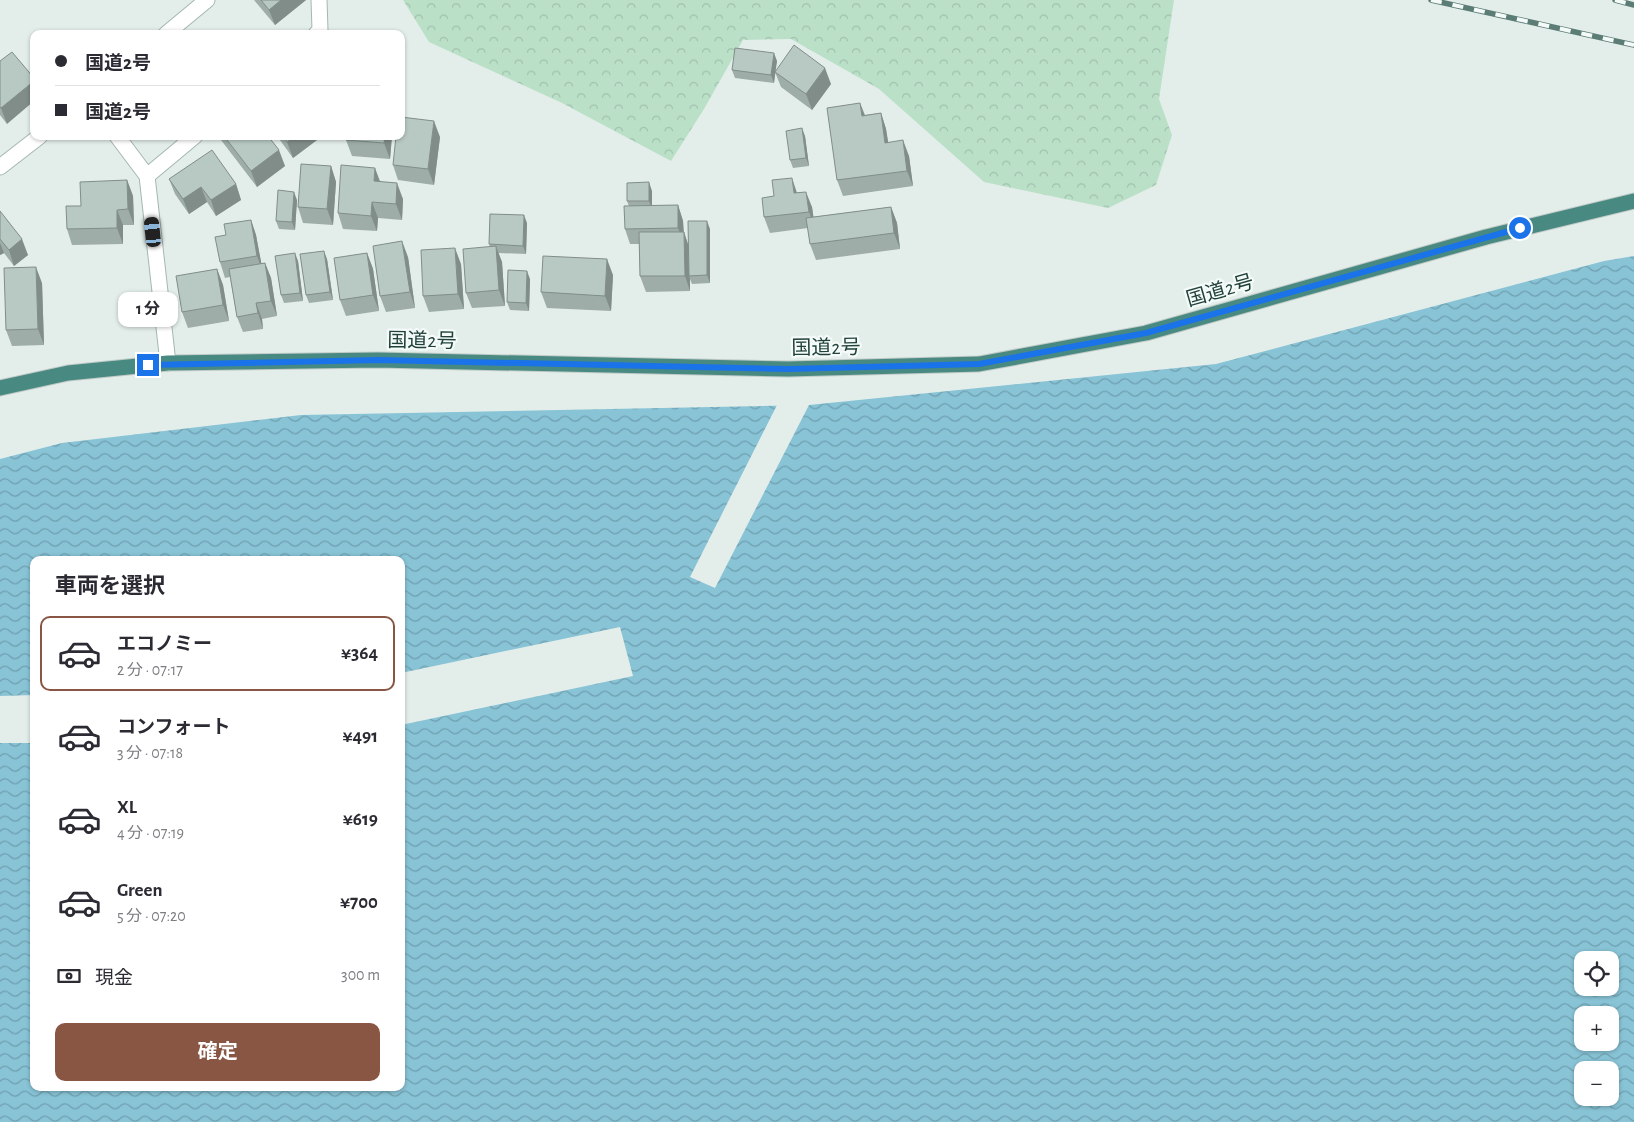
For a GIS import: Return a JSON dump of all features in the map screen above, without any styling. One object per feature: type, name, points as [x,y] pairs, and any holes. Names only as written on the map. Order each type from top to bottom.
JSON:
[{"type":"highway","name":"国道2号","points":[[0,388],[68,373],[168,363],[378,360],[788,369],[979,364],[1146,333],[1486,237],[1634,201]]},
{"type":"street","points":[[171,30],[206,0]]},
{"type":"street","points":[[319,0],[320,30]]},
{"type":"street","points":[[0,167],[35,140]]},
{"type":"street","points":[[120,140],[147,176],[168,363]]},
{"type":"street","points":[[147,176],[189,140]]},
{"type":"green space","points":[[403,0],[1174,0],[1159,99],[1172,135],[1156,185],[1108,208],[984,182],[879,89],[791,39],[743,40],[704,109],[671,161],[562,103],[429,42]]},
{"type":"water","points":[[1634,256],[1634,1122],[0,1122],[0,459],[62,443],[301,415],[809,405],[1216,364],[1604,261]]},
{"type":"pier","points":[[777,405],[809,405],[715,588],[690,577]]},
{"type":"pier","points":[[620,627],[633,676],[405,724],[405,672]]},
{"type":"pier","points":[[30,695],[30,743],[0,743],[0,696]]},
{"type":"building","points":[[261,0],[281,0],[269,10]]},
{"type":"building","points":[[794,45],[825,68],[806,94],[775,72]]},
{"type":"building","points":[[735,48],[774,53],[771,75],[732,70]]},
{"type":"building","points":[[12,52],[30,73],[30,84],[1,108],[0,107],[0,61]]},
{"type":"building","points":[[860,103],[862,116],[881,113],[885,143],[903,140],[907,171],[837,180],[827,108]]},
{"type":"building","points":[[405,117],[434,121],[428,169],[393,165],[396,140],[405,140]]},
{"type":"building","points":[[802,128],[806,158],[790,160],[786,131]]},
{"type":"building","points":[[227,140],[271,140],[279,150],[251,171]]},
{"type":"building","points":[[346,140],[384,140],[384,143]]},
{"type":"building","points":[[212,150],[236,184],[211,200],[201,187],[183,199],[169,179]]},
{"type":"building","points":[[301,164],[331,166],[327,209],[298,207]]},
{"type":"building","points":[[341,165],[375,168],[374,181],[397,183],[396,204],[372,202],[371,216],[338,213]]},
{"type":"building","points":[[792,178],[794,193],[806,192],[809,212],[764,217],[762,198],[774,196],[772,180]]},
{"type":"building","points":[[127,180],[128,209],[117,210],[117,228],[67,229],[66,206],[81,206],[80,182]]},
{"type":"building","points":[[649,182],[649,201],[627,201],[627,183]]},
{"type":"building","points":[[278,190],[294,192],[292,222],[276,221]]},
{"type":"building","points":[[678,205],[678,228],[625,229],[624,206]]},
{"type":"building","points":[[891,207],[894,233],[810,244],[806,218]]},
{"type":"building","points":[[0,211],[22,239],[9,250],[0,239]]},
{"type":"building","points":[[490,214],[524,215],[523,246],[489,244]]},
{"type":"building","points":[[251,220],[257,256],[220,262],[215,237],[226,235],[224,224]]},
{"type":"building","points":[[688,221],[707,221],[707,275],[689,276]]},
{"type":"building","points":[[639,232],[684,232],[685,276],[640,276]]},
{"type":"building","points":[[402,241],[410,292],[380,296],[373,246]]},
{"type":"building","points":[[496,246],[499,290],[466,293],[463,249]]},
{"type":"building","points":[[455,248],[458,294],[423,296],[421,250]]},
{"type":"building","points":[[324,251],[330,292],[306,295],[300,254]]},
{"type":"building","points":[[295,253],[300,293],[281,295],[275,256]]},
{"type":"building","points":[[367,253],[373,295],[340,300],[334,258]]},
{"type":"building","points":[[543,256],[607,259],[605,296],[541,292]]},
{"type":"building","points":[[265,263],[271,301],[256,303],[258,313],[237,317],[229,269]]},
{"type":"building","points":[[36,267],[38,329],[6,330],[4,268]]},
{"type":"building","points":[[217,269],[223,305],[182,312],[176,276]]},
{"type":"building","points":[[508,270],[527,271],[526,303],[507,302]]},
{"type":"railway","points":[[1431,0],[1634,45]]},
{"type":"railway","points":[[1615,0],[1634,5]]},
{"type":"route","points":[[148,365],[168,363],[378,360],[788,369],[979,364],[1146,333],[1520,228]]}]
